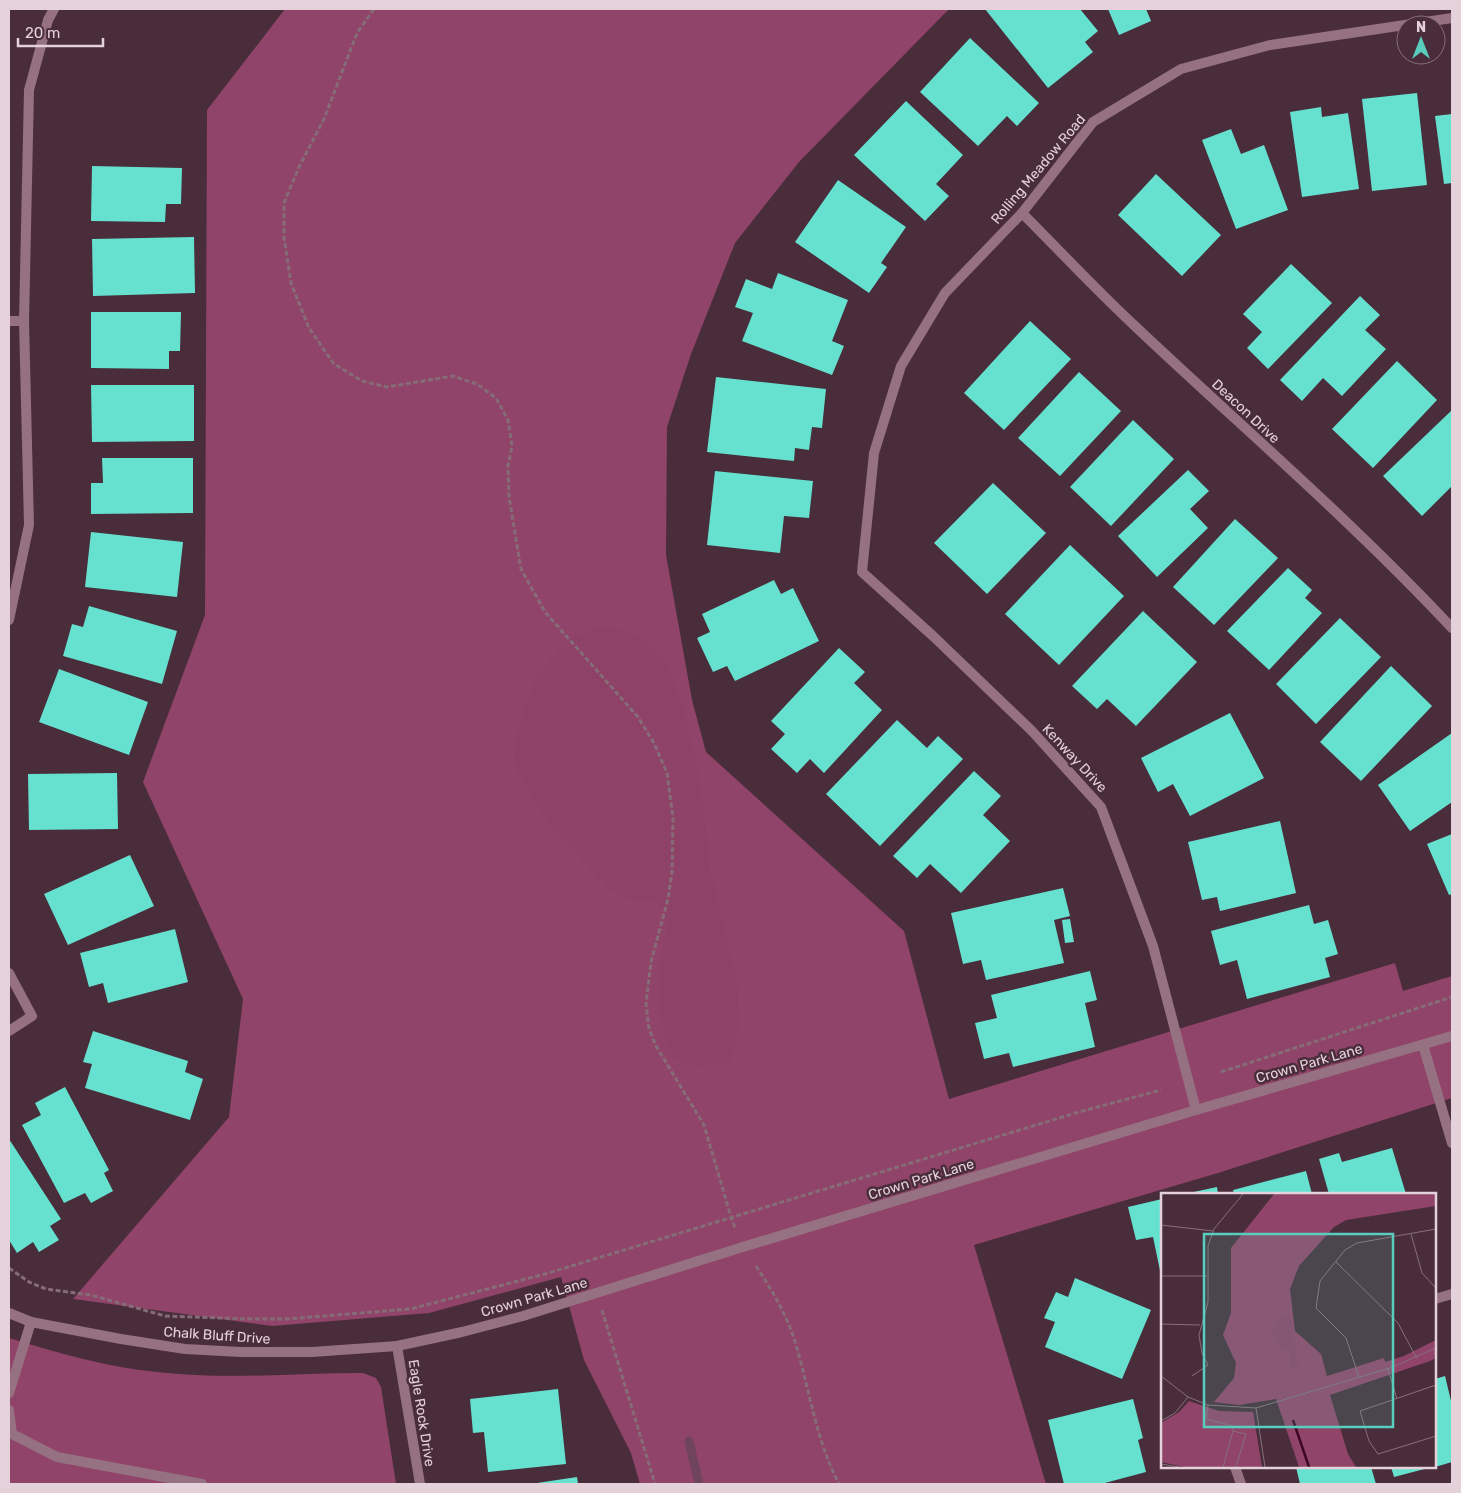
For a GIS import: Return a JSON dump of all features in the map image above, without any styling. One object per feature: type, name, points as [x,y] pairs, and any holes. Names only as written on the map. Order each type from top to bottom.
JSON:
[{"type":"street","points":[[9,620],[28,525],[24,321],[28,90],[48,20],[54,9]]},
{"type":"street","name":"Rolling Meadow Road","points":[[862,572],[874,453],[901,366],[945,293],[1022,213],[1093,122],[1180,69],[1270,45],[1452,18]]},
{"type":"street","name":"Deacon Drive","points":[[1022,213],[1135,327],[1312,490],[1422,595],[1452,628]]},
{"type":"street","points":[[9,321],[24,321]]},
{"type":"street","name":"Kenway Drive","points":[[862,572],[933,636],[1032,731],[1101,807],[1154,946],[1196,1110]]},
{"type":"street","points":[[9,973],[32,1016],[9,1031]]},
{"type":"street","name":"Crown Park Lane","points":[[397,1346],[471,1330],[1196,1110],[1452,1036]]},
{"type":"street","points":[[1423,1045],[1452,1143]]},
{"type":"street","points":[[1436,1299],[1452,1294]]},
{"type":"street","name":"Chalk Bluff Drive","points":[[9,1314],[31,1322],[185,1349],[240,1352],[312,1352],[397,1346]]},
{"type":"street","points":[[9,1393],[31,1322]]},
{"type":"street","name":"Eagle Rock Drive","points":[[397,1346],[420,1484]]},
{"type":"street","points":[[9,1410],[12,1434],[57,1457],[202,1484]]},
{"type":"street","points":[[1235,1468],[1240,1484]]},
{"type":"path","points":[[374,9],[358,33],[324,119],[299,167],[284,202],[284,237],[291,283],[309,328],[334,364],[362,381],[387,387],[453,376],[477,384],[496,398],[508,420],[512,446],[508,466],[509,497],[521,569],[545,612],[638,717],[654,743],[667,773],[673,818],[672,872],[668,900],[651,962],[646,1004],[650,1028],[656,1046],[704,1126],[731,1217],[737,1231]]},
{"type":"path","points":[[1221,1072],[1452,997]]},
{"type":"path","points":[[9,1268],[29,1282],[46,1288],[91,1295],[165,1316],[287,1319],[410,1309],[545,1274],[1069,1115],[1161,1090]]},
{"type":"path","points":[[756,1266],[772,1290],[796,1343],[814,1416],[830,1467],[839,1484]]},
{"type":"path","points":[[596,1293],[655,1484]]},
{"type":"shaded area","points":[[285,9],[949,9],[799,162],[735,243],[691,354],[667,427],[666,555],[692,700],[706,752],[904,931],[949,1099],[1395,963],[1403,991],[1452,976],[1452,1098],[1218,1173],[974,1245],[1046,1484],[640,1484],[631,1453],[584,1360],[561,1277],[429,1313],[272,1326],[73,1299],[229,1117],[243,999],[143,782],[205,615],[207,110]]},
{"type":"shaded area","points":[[604,626],[641,635],[667,666],[682,704],[695,758],[703,804],[710,869],[737,982],[739,1022],[732,1060],[696,1066],[682,1062],[674,1056],[663,1030],[659,998],[660,966],[669,919],[653,899],[634,902],[612,890],[598,877],[552,827],[516,768],[514,753],[523,713],[538,675],[552,658],[577,635]]},
{"type":"shaded area","points":[[9,1338],[101,1363],[157,1372],[209,1376],[363,1373],[376,1378],[381,1387],[396,1484],[9,1484]]},
{"type":"building","points":[[985,9],[1080,9],[1098,31],[1085,42],[1093,52],[1048,88]]},
{"type":"building","points":[[1108,9],[1146,9],[1151,21],[1119,35]]},
{"type":"building","points":[[970,38],[1039,103],[1017,126],[1007,116],[978,146],[920,92]]},
{"type":"building","points":[[1417,93],[1427,185],[1372,191],[1362,99]]},
{"type":"building","points":[[906,101],[963,155],[936,184],[949,196],[925,221],[854,155]]},
{"type":"building","points":[[1321,107],[1322,117],[1348,113],[1359,189],[1302,197],[1290,112]]},
{"type":"building","points":[[1452,114],[1452,183],[1444,184],[1435,116]]},
{"type":"building","points":[[1231,129],[1241,154],[1264,145],[1288,210],[1236,229],[1202,140]]},
{"type":"building","points":[[92,166],[182,168],[181,204],[166,204],[165,222],[91,221]]},
{"type":"building","points":[[1156,174],[1221,235],[1182,276],[1118,215]]},
{"type":"building","points":[[838,180],[906,227],[881,263],[887,267],[869,293],[795,242]]},
{"type":"building","points":[[194,237],[195,293],[93,296],[92,239]]},
{"type":"building","points":[[1291,264],[1332,303],[1268,369],[1247,348],[1262,332],[1243,314]]},
{"type":"building","points":[[778,273],[848,300],[832,341],[844,346],[832,375],[742,341],[753,313],[735,307],[746,279],[772,289]]},
{"type":"building","points":[[1360,296],[1380,315],[1365,330],[1386,349],[1342,396],[1323,378],[1302,401],[1280,380]]},
{"type":"building","points":[[91,312],[181,312],[180,351],[169,351],[169,369],[91,368]]},
{"type":"building","points":[[1030,321],[1071,359],[1004,430],[964,393]]},
{"type":"building","points":[[1397,361],[1437,400],[1373,468],[1332,429]]},
{"type":"building","points":[[1079,372],[1121,411],[1060,476],[1018,438]]},
{"type":"building","points":[[716,377],[826,389],[822,428],[812,427],[809,450],[795,448],[794,461],[707,452]]},
{"type":"building","points":[[91,385],[194,385],[194,441],[92,442]]},
{"type":"building","points":[[1451,411],[1452,486],[1422,516],[1383,476]]},
{"type":"building","points":[[1133,420],[1174,459],[1111,526],[1070,487]]},
{"type":"building","points":[[102,458],[193,458],[193,513],[91,514],[91,483],[103,483]]},
{"type":"building","points":[[1188,470],[1209,491],[1190,509],[1208,528],[1157,577],[1118,536]]},
{"type":"building","points":[[715,471],[813,481],[809,518],[784,516],[780,553],[707,545]]},
{"type":"building","points":[[993,483],[1046,533],[987,594],[934,543]]},
{"type":"building","points":[[1235,519],[1278,558],[1214,625],[1173,587]]},
{"type":"building","points":[[91,532],[183,542],[177,597],[85,587]]},
{"type":"building","points":[[1070,545],[1124,596],[1059,665],[1005,614]]},
{"type":"building","points":[[1288,568],[1312,590],[1305,598],[1322,613],[1269,670],[1227,631]]},
{"type":"building","points":[[774,580],[781,594],[793,588],[819,641],[735,681],[727,666],[713,672],[697,638],[710,632],[702,614]]},
{"type":"building","points":[[89,606],[177,631],[162,684],[63,656],[72,624],[83,627]]},
{"type":"building","points":[[1143,611],[1197,662],[1136,726],[1107,699],[1097,709],[1072,686]]},
{"type":"building","points":[[1340,618],[1381,657],[1316,724],[1276,684]]},
{"type":"building","points":[[839,648],[865,672],[854,683],[882,710],[824,773],[810,759],[797,773],[771,749],[785,734],[771,721]]},
{"type":"building","points":[[1391,666],[1432,706],[1361,781],[1320,742]]},
{"type":"building","points":[[59,669],[148,702],[129,755],[39,722]]},
{"type":"building","points":[[1230,713],[1264,778],[1190,816],[1173,784],[1158,792],[1141,758]]},
{"type":"building","points":[[897,720],[927,748],[938,736],[963,759],[880,846],[826,794]]},
{"type":"building","points":[[1452,733],[1452,802],[1410,831],[1378,785]]},
{"type":"building","points":[[974,771],[1001,796],[983,815],[1010,841],[961,893],[930,864],[917,878],[893,856]]},
{"type":"building","points":[[117,773],[118,829],[29,830],[28,774]]},
{"type":"building","points":[[1280,821],[1296,893],[1220,911],[1217,897],[1202,900],[1188,842]]},
{"type":"building","points":[[1452,834],[1452,894],[1449,895],[1427,844]]},
{"type":"building","points":[[130,855],[154,906],[68,945],[44,894]]},
{"type":"building","points":[[1063,888],[1070,916],[1054,920],[1064,963],[986,980],[981,960],[963,964],[951,913]]},
{"type":"building","points":[[1309,905],[1314,924],[1328,920],[1338,954],[1325,958],[1330,977],[1247,999],[1237,960],[1220,965],[1211,931]]},
{"type":"building","points":[[1070,919],[1074,942],[1065,943],[1062,920]]},
{"type":"building","points":[[175,929],[188,982],[108,1003],[103,983],[89,987],[80,953]]},
{"type":"building","points":[[1090,971],[1097,1000],[1085,1003],[1095,1047],[1013,1067],[1009,1053],[984,1059],[975,1023],[997,1018],[991,995]]},
{"type":"building","points":[[93,1031],[188,1061],[185,1072],[203,1079],[190,1120],[85,1088],[92,1064],[83,1062]]},
{"type":"building","points":[[65,1087],[109,1170],[104,1173],[113,1191],[91,1203],[85,1193],[64,1203],[22,1125],[41,1115],[35,1103]]},
{"type":"building","points":[[9,1139],[61,1219],[50,1226],[59,1240],[39,1252],[33,1242],[17,1253],[9,1240]]},
{"type":"building","points":[[1392,1148],[1406,1193],[1329,1193],[1319,1159],[1339,1153],[1342,1162]]},
{"type":"building","points":[[1306,1171],[1312,1193],[1234,1193],[1233,1190]]},
{"type":"building","points":[[1217,1187],[1218,1193],[1189,1193]]},
{"type":"building","points":[[1161,1199],[1161,1275],[1153,1237],[1136,1240],[1128,1207]]},
{"type":"building","points":[[1075,1278],[1151,1310],[1122,1379],[1045,1347],[1055,1322],[1044,1318],[1056,1292],[1068,1297]]},
{"type":"building","points":[[1445,1376],[1452,1405],[1452,1462],[1436,1467],[1436,1379]]},
{"type":"building","points":[[558,1389],[566,1464],[488,1472],[484,1432],[473,1433],[470,1399]]},
{"type":"building","points":[[1133,1399],[1143,1438],[1138,1440],[1146,1472],[1101,1484],[1064,1484],[1048,1420]]},
{"type":"building","points":[[1296,1468],[1371,1468],[1376,1484],[1300,1484]]},
{"type":"building","points":[[1391,1468],[1428,1468],[1394,1477]]},
{"type":"building","points":[[577,1477],[578,1484],[537,1484],[537,1483]]},
{"type":"waterway","points":[[689,1441],[699,1484]]}]
